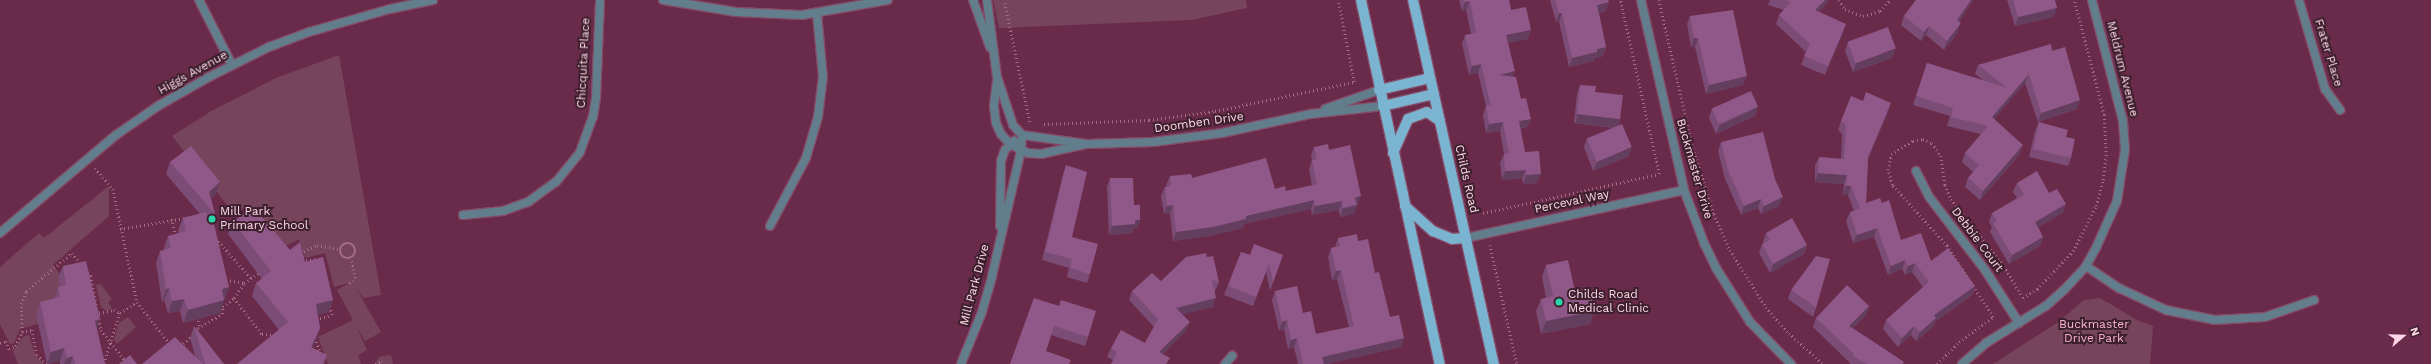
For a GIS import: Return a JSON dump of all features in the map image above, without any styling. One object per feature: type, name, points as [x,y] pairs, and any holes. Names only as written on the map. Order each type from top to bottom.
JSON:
[{"type":"main road","points":[[1361,0],[1379,90],[1440,364]]},
{"type":"main road","name":"Childs Road","points":[[1413,0],[1494,364]]},
{"type":"main road","points":[[1379,90],[1430,78]]},
{"type":"main road","points":[[1383,106],[1434,94]]},
{"type":"main road","points":[[1393,153],[1408,119],[1427,112],[1440,121]]},
{"type":"main road","points":[[1405,206],[1434,231],[1452,239],[1466,238]]},
{"type":"street","points":[[199,0],[232,64]]},
{"type":"street","name":"Higgs Avenue","points":[[0,233],[87,158],[158,106],[232,64],[309,32],[390,9],[433,0]]},
{"type":"street","name":"Chicquita Place","points":[[463,215],[504,211],[528,202],[556,182],[580,152],[593,117],[596,97],[600,0]]},
{"type":"street","points":[[663,0],[689,2],[772,15],[818,13],[888,0]]},
{"type":"street","points":[[973,0],[992,53]]},
{"type":"street","points":[[987,0],[992,53],[997,77],[1013,125],[1022,135]]},
{"type":"street","name":"Buckmaster Drive","points":[[1640,0],[1684,190],[1704,243],[1732,296],[1750,322],[1791,364]]},
{"type":"street","name":"Meldrum Avenue","points":[[1962,364],[1986,343],[2046,306],[2086,266],[2117,201],[2125,150],[2119,100],[2093,0]]},
{"type":"street","name":"Frater Place","points":[[2299,0],[2325,89],[2340,110]]},
{"type":"street","points":[[770,226],[806,158],[813,138],[823,78],[818,13]]},
{"type":"street","points":[[997,77],[994,107],[996,123],[1001,134],[1010,144]]},
{"type":"street","name":"Doomben Drive","points":[[1311,114],[1379,90]]},
{"type":"street","name":"Doomben Drive","points":[[1022,135],[1088,144],[1153,142],[1192,137],[1311,114],[1383,106]]},
{"type":"street","name":"Mill Park Drive","points":[[1000,233],[999,177],[1003,155],[1010,144],[1022,135]]},
{"type":"street","name":"Mill Park Drive","points":[[961,364],[982,312],[1021,150],[1022,135]]},
{"type":"street","name":"Doomben Drive","points":[[1010,144],[1021,150],[1041,154],[1088,144]]},
{"type":"street","name":"Debbie Court","points":[[1916,171],[1930,198],[1985,270],[2019,323]]},
{"type":"street","name":"Perceval Way","points":[[1466,238],[1684,190]]},
{"type":"street","points":[[2086,266],[2119,288],[2166,310],[2215,320],[2265,317],[2314,300]]},
{"type":"street","points":[[1225,364],[1232,356]]},
{"type":"path","points":[[1040,124],[1149,120],[1215,112],[1354,82],[1338,0]]},
{"type":"path","points":[[1483,212],[1659,174],[1620,0]]},
{"type":"path","points":[[1659,0],[1693,148],[1714,214],[1730,250],[1766,307],[1789,333],[1823,364]]},
{"type":"path","points":[[1839,0],[1845,9],[1863,16],[1880,11],[1890,0]]},
{"type":"path","points":[[1937,364],[1959,342],[1993,317],[1947,246],[1892,185],[1888,170],[1891,154],[1913,141],[1923,140],[1932,143],[1941,156],[1944,184],[1951,199],[2004,266],[2023,298],[2037,289],[2073,251],[2085,231],[2103,180],[2106,156],[2104,115],[2074,0]]},
{"type":"path","points":[[1005,3],[1028,121],[1032,125]]},
{"type":"path","points":[[87,158],[113,189],[120,229],[137,302],[175,350],[192,336],[198,328],[222,314],[223,307],[234,298],[244,283],[265,268]]},
{"type":"path","points":[[120,229],[196,215],[201,220]]},
{"type":"path","points":[[172,219],[178,242]]},
{"type":"path","points":[[211,232],[251,278]]},
{"type":"path","points":[[1486,233],[1517,364]]},
{"type":"path","points":[[298,254],[317,245],[340,249],[346,244],[353,244],[358,252],[351,259],[344,259],[340,249]]},
{"type":"path","points":[[296,247],[301,261],[317,259],[319,266]]},
{"type":"path","points":[[0,344],[6,341],[9,349],[15,346],[22,332],[21,304],[26,291],[72,253],[91,276],[102,330],[128,364]]},
{"type":"path","points":[[349,283],[355,278],[351,259]]},
{"type":"path","points":[[226,280],[244,283]]},
{"type":"path","points":[[234,298],[262,334],[281,336]]},
{"type":"path","points":[[314,324],[313,320],[332,315],[328,301]]},
{"type":"path","points":[[104,364],[120,313],[137,302]]},
{"type":"path","points":[[99,313],[114,310],[120,313]]},
{"type":"path","points":[[196,312],[198,328]]},
{"type":"path","points":[[22,332],[32,330],[37,355],[47,364]]},
{"type":"path","points":[[315,331],[322,357]]},
{"type":"path","points":[[269,340],[276,335]]},
{"type":"path","points":[[192,336],[196,341]]},
{"type":"path","points":[[375,364],[381,361],[383,364]]},
{"type":"green space","points":[[993,0],[1246,0],[1247,8],[1192,20],[999,28]]},
{"type":"green space","points":[[339,55],[381,295],[363,298],[356,288],[381,332],[365,341],[356,326],[367,350],[358,355],[361,364],[328,364],[318,337],[353,320],[337,290],[349,283],[334,287],[325,253],[305,258],[299,239],[276,251],[243,208],[235,215],[172,136],[213,110],[276,78]]},
{"type":"green space","points":[[109,186],[109,216],[53,265],[62,277],[62,297],[38,324],[20,329],[14,343],[10,344],[0,324],[0,267],[39,233],[44,238]]},
{"type":"green space","points":[[101,284],[112,299],[108,303],[112,308],[107,311],[101,307],[96,285]]},
{"type":"green space","name":"Buckmaster Drive Park","points":[[2100,298],[2137,320],[2153,326],[2150,364],[1993,364],[2057,323],[2084,300]]},
{"type":"green space","points":[[128,317],[136,327],[117,344],[114,340],[119,323]]},
{"type":"green space","points":[[29,335],[35,355],[44,364],[18,364],[13,351],[23,337]]},
{"type":"green space","points":[[391,355],[393,364],[375,364],[379,357]]},
{"type":"building","points":[[1464,0],[1509,0],[1511,10],[1526,7],[1531,30],[1506,35],[1515,71],[1499,75],[1516,77],[1521,99],[1526,98],[1531,119],[1519,121],[1525,152],[1539,151],[1541,174],[1526,175],[1526,170],[1505,171],[1504,154],[1509,153],[1503,122],[1489,124],[1486,106],[1491,105],[1481,64],[1472,66],[1465,35],[1476,33],[1470,1],[1465,2]]},
{"type":"building","points":[[1555,0],[1608,0],[1609,2],[1597,5],[1606,47],[1597,49],[1597,52],[1572,58],[1562,13],[1559,13]]},
{"type":"building","points":[[1785,0],[1825,0],[1815,10],[1846,24],[1828,66],[1804,56],[1810,44],[1779,15],[1791,2]]},
{"type":"building","points":[[1916,0],[1971,0],[1957,20],[1961,23],[1947,41],[1929,26],[1924,32],[1904,16]]},
{"type":"building","points":[[2013,0],[2055,0],[2057,8],[2018,17]]},
{"type":"building","points":[[1733,10],[1747,76],[1709,85],[1698,38],[1694,38],[1690,16]]},
{"type":"building","points":[[1888,27],[1896,49],[1855,63],[1848,42]]},
{"type":"building","points":[[2051,44],[2052,51],[2065,47],[2080,100],[2041,113],[2029,74],[1992,117],[2023,145],[1983,191],[1968,178],[1979,165],[1965,153],[1988,126],[1951,117],[1953,108],[1916,96],[1927,63],[2007,88],[1978,65]]},
{"type":"building","points":[[1580,85],[1596,86],[1595,92],[1623,95],[1620,119],[1577,114]]},
{"type":"building","points":[[1751,91],[1758,107],[1719,124],[1712,108]]},
{"type":"building","points":[[1866,92],[1891,103],[1868,157],[1866,203],[1880,198],[1882,203],[1889,200],[1901,240],[1921,233],[1931,261],[1948,248],[1975,286],[1934,315],[1936,318],[1920,332],[1914,326],[1902,338],[1886,320],[1929,282],[1915,263],[1908,266],[1905,260],[1891,266],[1877,228],[1857,235],[1850,212],[1860,209],[1851,186],[1846,186],[1847,175],[1818,173],[1819,157],[1844,159],[1846,125],[1841,121],[1851,96],[1863,101]]},
{"type":"building","points":[[2039,122],[2068,130],[2066,137],[2075,139],[2071,158],[2033,149]]},
{"type":"building","points":[[1622,124],[1632,147],[1597,162],[1587,139]]},
{"type":"building","points":[[1763,132],[1775,179],[1783,197],[1764,206],[1761,199],[1744,206],[1728,170],[1721,142]]},
{"type":"building","points":[[1328,144],[1329,150],[1350,145],[1361,196],[1355,198],[1357,205],[1343,208],[1342,201],[1315,206],[1314,200],[1246,216],[1246,219],[1213,227],[1176,232],[1173,205],[1167,206],[1165,187],[1171,186],[1170,176],[1191,174],[1192,178],[1266,158],[1275,189],[1285,186],[1286,191],[1317,184],[1312,160],[1317,159],[1314,147]]},
{"type":"building","points":[[191,146],[220,182],[209,192],[215,214],[170,162]]},
{"type":"building","points":[[1066,165],[1087,172],[1072,237],[1098,244],[1090,274],[1070,268],[1072,259],[1045,252]]},
{"type":"building","points":[[2037,171],[2049,193],[2057,189],[2066,204],[2035,222],[2043,237],[2012,255],[1993,223],[1997,221],[1992,213],[2024,195],[2017,183]]},
{"type":"building","points":[[1110,178],[1133,178],[1134,205],[1140,205],[1140,220],[1135,220],[1135,224],[1112,226]]},
{"type":"building","points":[[253,206],[290,250],[300,242],[305,262],[323,257],[333,300],[316,304],[320,328],[311,347],[327,355],[322,364],[237,364],[288,322],[256,283],[271,271],[233,222]]},
{"type":"building","points":[[206,212],[210,225],[214,224],[229,287],[222,289],[224,300],[188,310],[184,299],[172,301],[169,288],[166,289],[160,251],[171,248],[168,236],[186,231],[183,218]]},
{"type":"building","points":[[1792,218],[1807,245],[1773,264],[1762,244],[1770,240],[1766,233]]},
{"type":"building","points":[[1357,234],[1358,241],[1368,239],[1375,273],[1379,272],[1390,317],[1399,315],[1404,338],[1322,357],[1324,364],[1303,364],[1297,338],[1291,340],[1287,320],[1282,322],[1275,291],[1297,286],[1303,313],[1311,311],[1316,334],[1354,326],[1341,270],[1336,271],[1331,248],[1340,246],[1338,238]]},
{"type":"building","points":[[1254,244],[1283,255],[1273,282],[1269,264],[1256,297],[1228,286],[1241,252],[1250,255]]},
{"type":"building","points":[[1206,253],[1207,257],[1213,256],[1219,282],[1212,280],[1216,298],[1176,308],[1190,322],[1159,352],[1170,358],[1166,364],[1111,364],[1117,352],[1111,348],[1121,330],[1145,343],[1158,319],[1132,291],[1152,273],[1161,281],[1186,257]]},
{"type":"building","points":[[1816,256],[1830,259],[1816,308],[1791,290]]},
{"type":"building","points":[[1568,260],[1575,291],[1590,288],[1594,311],[1546,321],[1541,299],[1553,296],[1546,265]]},
{"type":"building","points":[[86,261],[100,319],[95,321],[105,364],[75,364],[73,356],[67,358],[64,348],[51,352],[40,302],[60,297],[58,287],[66,285],[63,266]]},
{"type":"building","points":[[1847,285],[1869,306],[1849,326],[1904,362],[1902,364],[1867,364],[1853,356],[1854,354],[1816,318]]},
{"type":"building","points":[[1034,298],[1059,306],[1061,300],[1096,311],[1088,337],[1054,326],[1046,351],[1071,360],[1069,364],[1010,364]]},
{"type":"building","points":[[194,326],[224,364],[205,364]]},
{"type":"building","points":[[175,337],[203,364],[142,364]]},
{"type":"building","points":[[130,355],[137,364],[119,364]]},
{"type":"place","name":"Mill Park Primary School","points":[[212,219]]},
{"type":"place","name":"Childs Road Medical Clinic","points":[[1559,302]]}]
